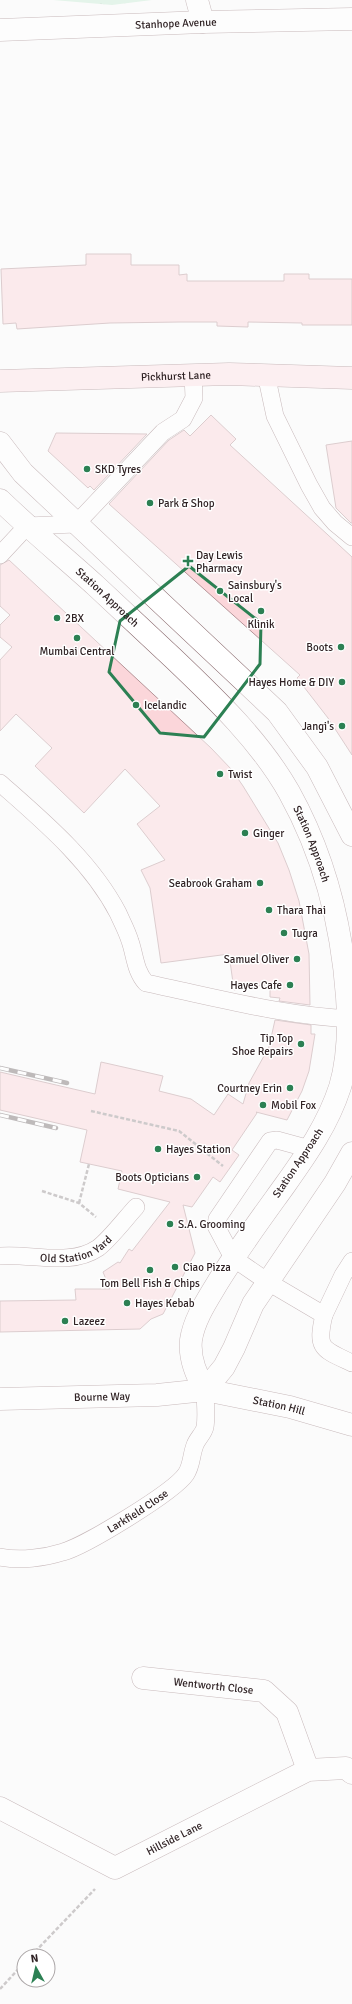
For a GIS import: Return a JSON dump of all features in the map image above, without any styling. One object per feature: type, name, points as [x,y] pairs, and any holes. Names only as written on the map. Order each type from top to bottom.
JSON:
[{"type":"main road","name":"Pickhurst Lane","points":[[0,381],[266,374],[352,378]]},
{"type":"street","points":[[197,0],[204,22]]},
{"type":"street","name":"Stanhope Avenue","points":[[0,30],[204,22],[352,19]]},
{"type":"street","points":[[0,442],[23,473],[277,712],[317,767],[352,835]]},
{"type":"street","name":"Station Approach","points":[[0,500],[27,526],[98,588],[206,690],[248,734],[274,767],[303,819],[327,882],[342,945],[350,1019],[348,1043],[340,1086],[332,1109],[310,1149],[233,1258],[205,1304],[197,1321],[191,1340],[192,1358],[196,1374],[205,1390]]},
{"type":"street","points":[[205,1390],[224,1367],[253,1304],[335,1183],[352,1153]]},
{"type":"street","name":"Bourne Way","points":[[0,1399],[157,1394],[205,1390]]},
{"type":"street","name":"Station Hill","points":[[205,1390],[302,1410],[352,1425]]},
{"type":"street","name":"Wentworth Close","points":[[143,1678],[264,1691],[287,1712],[308,1770]]},
{"type":"street","name":"Hillside Lane","points":[[115,1868],[308,1770],[346,1768],[352,1773]]},
{"type":"street","points":[[0,1808],[115,1868]]},
{"type":"lane","points":[[266,374],[275,416],[309,485],[322,508],[335,523],[352,537]]},
{"type":"lane","points":[[0,555],[27,526],[76,524],[162,432],[183,419],[194,398],[193,375]]},
{"type":"lane","points":[[0,783],[62,840],[82,862],[102,888],[118,913],[130,940],[140,976],[146,983],[230,1001],[312,1015],[350,1019]]},
{"type":"lane","points":[[310,1149],[277,1140],[270,1141],[217,1219],[216,1226],[233,1258],[268,1282],[324,1315]]},
{"type":"lane","name":"Old Station Yard","points":[[0,1256],[73,1257],[86,1254],[98,1247],[136,1207]]},
{"type":"lane","points":[[352,1261],[342,1275],[324,1315],[319,1334],[321,1343],[328,1352],[352,1363]]},
{"type":"lane","name":"Larkfield Close","points":[[0,1557],[25,1558],[45,1556],[78,1547],[140,1509],[176,1484],[186,1474],[191,1462],[195,1445],[205,1428],[205,1390]]},
{"type":"path","points":[[91,1111],[179,1131],[243,1181]]},
{"type":"path","points":[[79,1203],[89,1164]]},
{"type":"path","points":[[42,1191],[79,1203],[113,1232]]},
{"type":"path","points":[[39,1948],[115,1868]]},
{"type":"path","points":[[0,1989],[16,1972]]},
{"type":"highlighted area","points":[[189,566],[261,623],[260,664],[204,737],[160,733],[109,672],[120,621]]},
{"type":"green space","points":[[53,0],[152,0],[112,5]]},
{"type":"building","points":[[86,254],[131,254],[131,265],[179,265],[179,275],[187,274],[187,281],[284,281],[284,274],[309,274],[309,279],[352,279],[352,325],[302,325],[302,323],[248,322],[248,327],[217,326],[217,322],[180,322],[110,323],[17,329],[16,323],[3,324],[1,269],[86,265]]},
{"type":"building","points":[[211,415],[236,439],[230,445],[352,557],[352,755],[328,718],[297,678],[300,675],[109,504],[169,440],[184,430],[190,436]]},
{"type":"building","name":"SKD Tyres","points":[[56,433],[147,434],[94,490],[90,486],[88,488],[48,451]]},
{"type":"building","points":[[352,441],[351,523],[336,508],[326,445]]},
{"type":"building","points":[[9,560],[211,748],[232,770],[243,786],[278,843],[299,901],[309,954],[310,1005],[279,1001],[280,998],[270,997],[270,984],[234,990],[229,954],[161,963],[150,888],[141,870],[165,860],[137,824],[160,806],[125,769],[84,813],[35,766],[52,748],[16,714],[0,731],[0,660],[12,647],[0,637],[0,625],[10,615],[0,606],[0,565]]},
{"type":"building","points":[[275,1020],[311,1025],[311,1034],[315,1034],[309,1071],[302,1091],[287,1120],[256,1112],[257,1113],[232,1150],[239,1155],[220,1182],[213,1177],[192,1207],[183,1205],[195,1253],[163,1314],[151,1319],[140,1329],[0,1332],[0,1301],[76,1300],[75,1289],[110,1289],[103,1272],[118,1262],[120,1263],[129,1249],[132,1251],[170,1202],[118,1189],[122,1171],[80,1162],[87,1130],[0,1110],[0,1072],[95,1094],[101,1062],[163,1076],[159,1091],[191,1099],[214,1115],[228,1094],[243,1104],[249,1083],[269,1047]]},
{"type":"railway","points":[[0,1068],[67,1083]]},
{"type":"railway","points":[[0,1115],[56,1128]]},
{"type":"place","name":"SKD Tyres","points":[[87,469]]},
{"type":"place","name":"Park & Shop","points":[[150,503]]},
{"type":"place","name":"Day Lewis Pharmacy","points":[[188,561]]},
{"type":"place","name":"Sainsbury's Local","points":[[220,591]]},
{"type":"place","name":"Klinik","points":[[261,611]]},
{"type":"place","name":"2BX","points":[[57,618]]},
{"type":"place","name":"Mumbai Central","points":[[77,638]]},
{"type":"place","name":"Boots","points":[[341,647]]},
{"type":"place","name":"Hayes Home & DIY","points":[[342,682]]},
{"type":"place","name":"Icelandic","points":[[136,705]]},
{"type":"place","name":"Jangi's","points":[[342,726]]},
{"type":"place","name":"Twist","points":[[220,774]]},
{"type":"place","name":"Ginger","points":[[245,833]]},
{"type":"place","name":"Seabrook Graham","points":[[260,883]]},
{"type":"place","name":"Thara Thai","points":[[269,910]]},
{"type":"place","name":"Tugra","points":[[284,933]]},
{"type":"place","name":"Samuel Oliver","points":[[297,959]]},
{"type":"place","name":"Hayes Cafe","points":[[290,985]]},
{"type":"place","name":"Tip Top Shoe Repairs","points":[[301,1044]]},
{"type":"place","name":"Courtney Erin","points":[[290,1088]]},
{"type":"place","name":"Mobil Fox","points":[[263,1105]]},
{"type":"place","name":"Hayes Station","points":[[158,1149]]},
{"type":"place","name":"Boots Opticians","points":[[197,1177]]},
{"type":"place","name":"S.A. Grooming","points":[[170,1224]]},
{"type":"place","name":"Ciao Pizza","points":[[175,1267]]},
{"type":"place","name":"Tom Bell Fish & Chips","points":[[150,1270]]},
{"type":"place","name":"Hayes Kebab","points":[[127,1303]]},
{"type":"place","name":"Lazeez","points":[[65,1321]]}]
